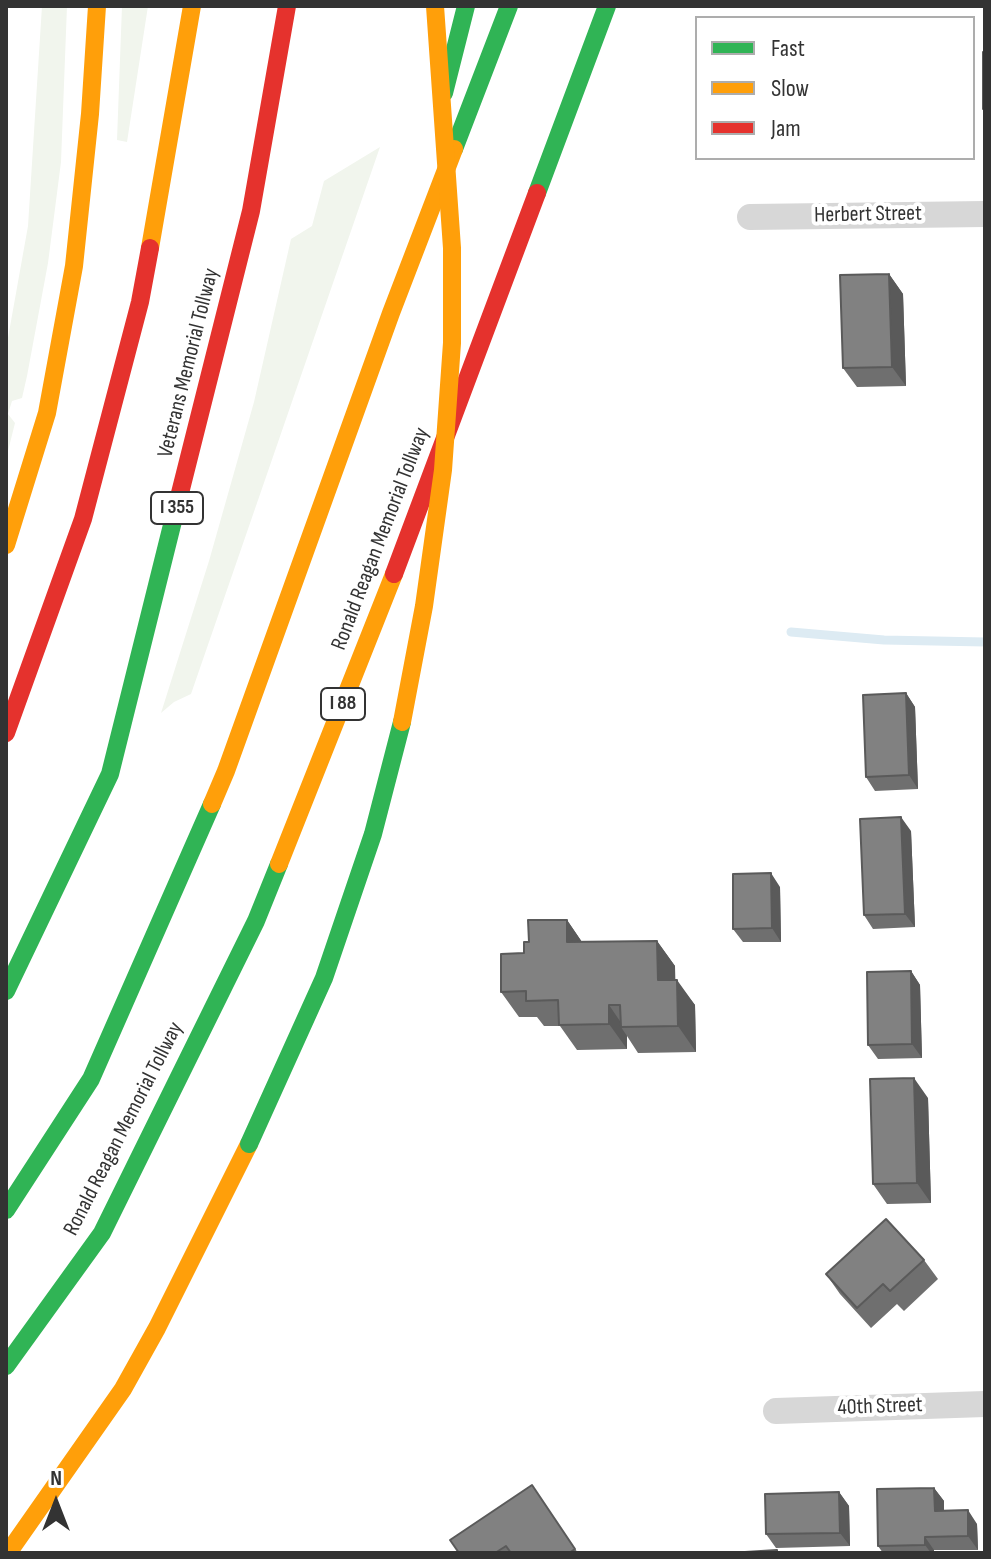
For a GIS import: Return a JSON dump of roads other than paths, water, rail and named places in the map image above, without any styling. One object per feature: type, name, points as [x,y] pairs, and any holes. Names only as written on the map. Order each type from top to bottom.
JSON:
[{"type":"highway","points":[[6,545],[47,413],[74,266],[90,114],[97,6]]},
{"type":"highway","points":[[6,733],[83,519],[136,318],[192,6]]},
{"type":"highway","name":"Veterans Memorial Tollway","points":[[6,991],[110,774],[251,211],[287,6]]},
{"type":"highway","points":[[8,1553],[123,1389],[249,1144],[324,978],[373,834],[398,746],[424,606],[443,470],[452,343],[452,248],[435,6]]},
{"type":"highway","points":[[391,313],[466,6]]},
{"type":"highway","points":[[6,1210],[91,1079],[220,785],[391,313],[509,6]]},
{"type":"highway","name":"Ronald Reagan Memorial Tollway","points":[[6,1366],[102,1233],[256,921],[375,624],[607,6]]},
{"type":"street","name":"Herbert Street","points":[[750,217],[985,214]]},
{"type":"street","name":"40th Street","points":[[776,1411],[985,1404]]},
{"type":"waterway","points":[[791,632],[884,640],[985,642]]}]
